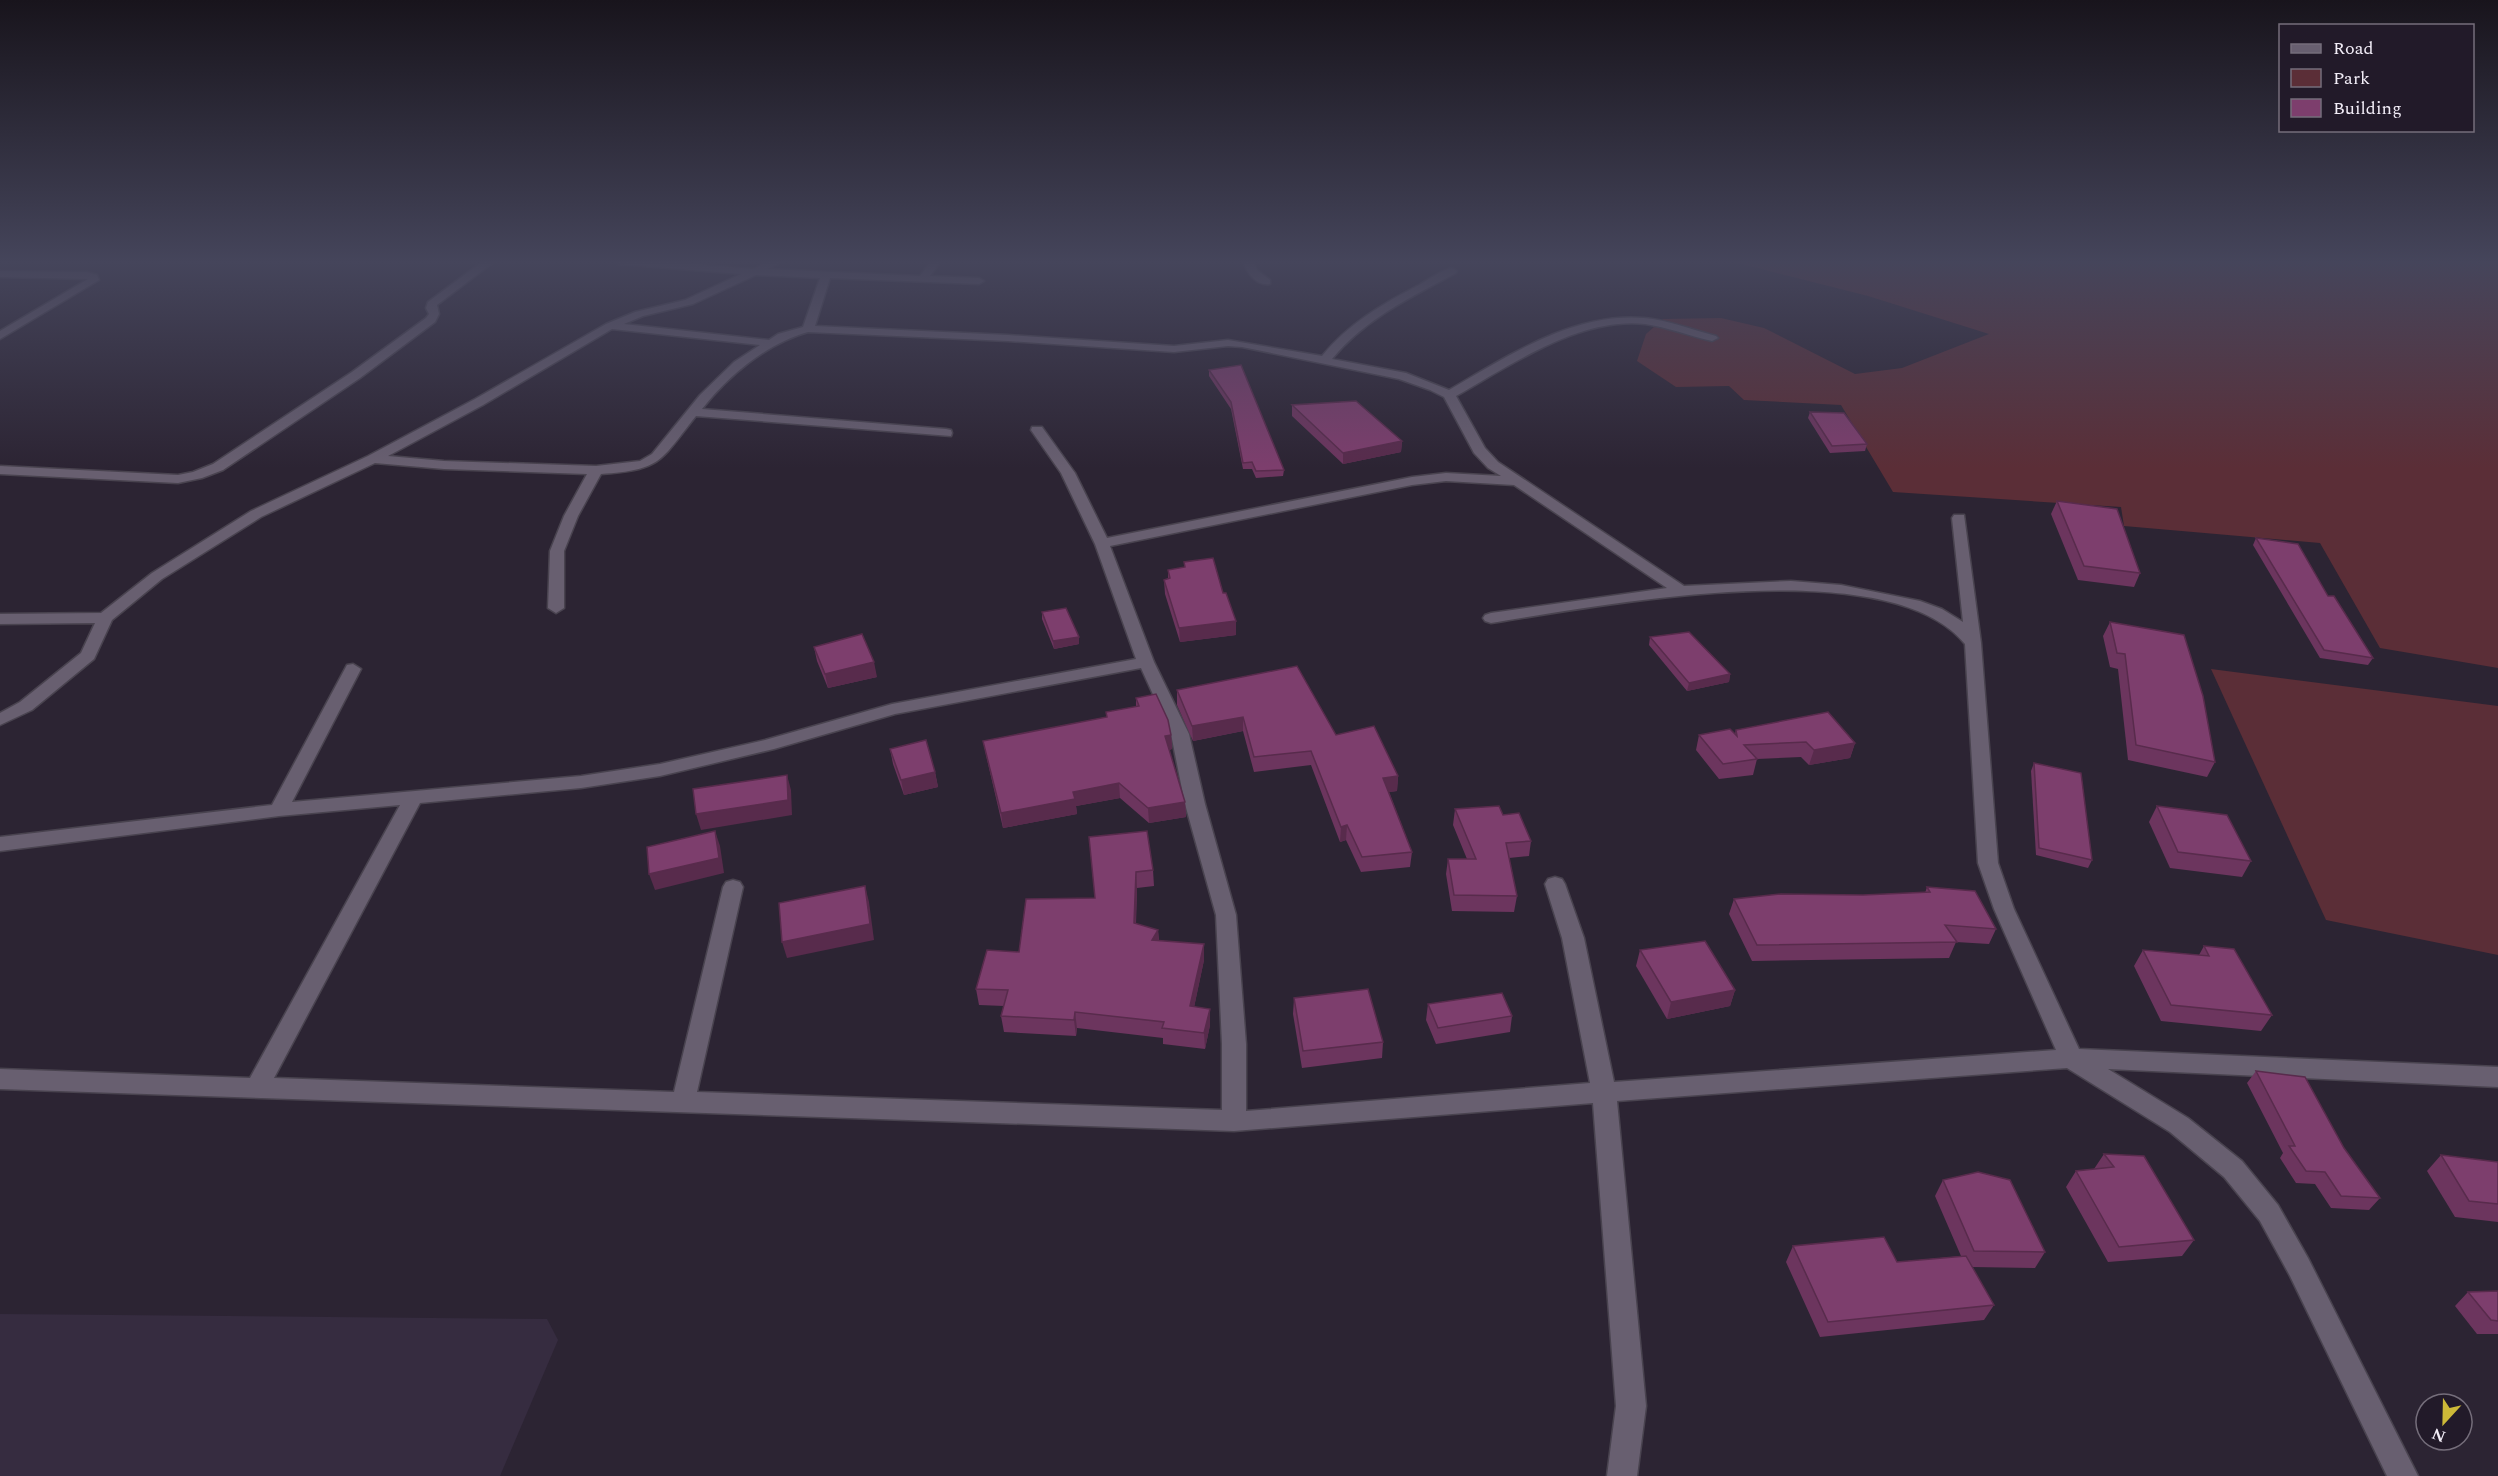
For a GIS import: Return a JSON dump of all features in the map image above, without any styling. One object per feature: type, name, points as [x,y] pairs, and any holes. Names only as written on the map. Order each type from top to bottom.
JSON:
[{"type":"street","points":[[0,470],[178,479],[197,475],[218,467],[356,375],[418,330]]},
{"type":"street","points":[[0,720],[26,706],[88,655],[105,618],[157,576],[256,514],[373,459],[479,402],[603,330]]},
{"type":"street","points":[[646,330],[769,343]]},
{"type":"street","points":[[373,459],[444,465],[596,470],[630,468],[645,464],[657,457],[693,412],[729,373],[769,343],[788,334],[804,330]]},
{"type":"street","points":[[824,330],[1174,349],[1228,343],[1402,376],[1449,395],[1479,450],[1513,481],[1539,495],[1682,591]]},
{"type":"street","points":[[1324,360],[1353,330]]},
{"type":"street","points":[[1449,395],[1531,348],[1580,330]]},
{"type":"street","points":[[1680,330],[1712,338]]},
{"type":"street","points":[[693,412],[946,433]]},
{"type":"street","points":[[1037,430],[1068,473],[1102,544],[1146,662],[1180,734],[1226,915],[1234,1044],[1234,1121]]},
{"type":"street","points":[[556,608],[557,551],[571,516],[596,470]]},
{"type":"street","points":[[1102,544],[1412,481],[1446,477],[1513,481]]},
{"type":"street","points":[[1959,518],[1973,643],[1988,863],[2004,909],[2071,1058],[2178,1125],[2233,1168],[2269,1213],[2300,1266],[2403,1476]]},
{"type":"street","points":[[1491,618],[1682,591],[1783,585],[1827,587],[1871,594],[1930,610],[1957,625],[1973,643]]},
{"type":"street","points":[[0,619],[105,618]]},
{"type":"street","points":[[0,844],[279,810],[581,782],[660,770],[768,745],[892,709],[1146,662]]},
{"type":"street","points":[[279,810],[353,669]]},
{"type":"street","points":[[256,1088],[413,799]]},
{"type":"street","points":[[1555,884],[1573,938],[1604,1092],[1630,1406],[1622,1476]]},
{"type":"street","points":[[683,1103],[734,887]]},
{"type":"street","points":[[0,1079],[1256,1121],[1604,1092],[2071,1058],[2498,1077]]},
{"type":"shaded area","points":[[0,1314],[547,1319],[558,1340],[500,1476],[0,1476]]},
{"type":"green space","points":[[1651,330],[1768,330],[1855,374],[1902,368],[1989,334],[1976,330],[2498,330],[2498,668],[2380,648],[2320,543],[2124,526],[2121,507],[1893,492],[1841,405],[1744,400],[1729,386],[1676,387],[1637,361],[1646,334]]},
{"type":"green space","points":[[2211,669],[2498,706],[2498,955],[2326,920]]},
{"type":"building","points":[[1241,365],[1284,470],[1256,471],[1252,462],[1243,463],[1231,402],[1209,370]]},
{"type":"building","points":[[1356,401],[1402,441],[1343,453],[1292,405]]},
{"type":"building","points":[[1810,412],[1844,413],[1867,444],[1832,446]]},
{"type":"building","points":[[2057,501],[2117,509],[2140,573],[2084,566]]},
{"type":"building","points":[[2256,538],[2298,544],[2328,596],[2334,596],[2373,658],[2324,650]]},
{"type":"building","points":[[1213,558],[1223,593],[1226,593],[1236,621],[1179,628],[1164,580],[1170,578],[1168,570],[1185,567],[1184,562]]},
{"type":"building","points":[[1066,608],[1079,637],[1053,641],[1042,612]]},
{"type":"building","points":[[2110,622],[2184,635],[2203,696],[2215,762],[2136,745],[2125,654],[2117,653]]},
{"type":"building","points":[[1689,632],[1730,674],[1689,683],[1650,637]]},
{"type":"building","points":[[862,634],[874,662],[825,674],[814,647]]},
{"type":"building","points":[[1297,666],[1336,735],[1374,726],[1398,776],[1383,778],[1412,852],[1362,857],[1347,825],[1341,827],[1311,751],[1254,757],[1243,717],[1192,726],[1177,690]]},
{"type":"building","points":[[1156,694],[1168,720],[1171,735],[1165,736],[1185,802],[1148,808],[1119,783],[1073,792],[1075,799],[1001,813],[983,741],[1107,717],[1106,712],[1139,706],[1136,698]]},
{"type":"building","points":[[1828,712],[1855,743],[1814,750],[1806,742],[1744,745],[1757,759],[1723,764],[1699,735],[1730,729],[1737,736],[1736,730]]},
{"type":"building","points":[[926,740],[935,772],[901,780],[890,749]]},
{"type":"building","points":[[2034,763],[2081,773],[2092,860],[2039,848]]},
{"type":"building","points":[[787,775],[788,800],[696,814],[693,789]]},
{"type":"building","points":[[1499,806],[1503,815],[1519,813],[1531,841],[1506,843],[1517,896],[1454,895],[1448,859],[1476,859],[1455,809]]},
{"type":"building","points":[[2157,806],[2227,815],[2251,861],[2178,852]]},
{"type":"building","points":[[715,831],[719,858],[649,874],[647,847]]},
{"type":"building","points":[[1147,831],[1153,870],[1136,872],[1134,923],[1158,930],[1152,940],[1204,944],[1190,1006],[1210,1009],[1204,1033],[1162,1028],[1164,1022],[1075,1012],[1074,1020],[1001,1016],[1008,990],[976,989],[987,950],[1019,952],[1026,899],[1095,898],[1089,837]]},
{"type":"building","points":[[865,886],[870,924],[782,942],[779,903]]},
{"type":"building","points":[[1927,887],[1975,891],[1996,929],[1945,925],[1957,942],[1757,945],[1734,899],[1781,894],[1863,895],[1930,892]]},
{"type":"building","points":[[1705,941],[1735,990],[1671,1002],[1640,950]]},
{"type":"building","points":[[2204,946],[2234,949],[2272,1015],[2171,1005],[2143,950],[2209,956]]},
{"type":"building","points":[[1368,989],[1383,1042],[1303,1051],[1294,998]]},
{"type":"building","points":[[1502,993],[1512,1016],[1438,1028],[1428,1004]]},
{"type":"building","points":[[2256,1071],[2305,1077],[2344,1148],[2380,1198],[2341,1196],[2325,1172],[2306,1171],[2289,1146],[2295,1146]]},
{"type":"building","points":[[2104,1154],[2144,1156],[2194,1240],[2119,1247],[2076,1171],[2114,1167]]},
{"type":"building","points":[[2441,1155],[2498,1162],[2498,1204],[2469,1201]]},
{"type":"building","points":[[1978,1172],[2010,1180],[2045,1252],[1974,1251],[1943,1180]]},
{"type":"building","points":[[1884,1237],[1897,1262],[1966,1256],[1994,1305],[1828,1322],[1793,1246]]},
{"type":"building","points":[[2498,1291],[2498,1321],[2491,1320],[2468,1292]]}]
